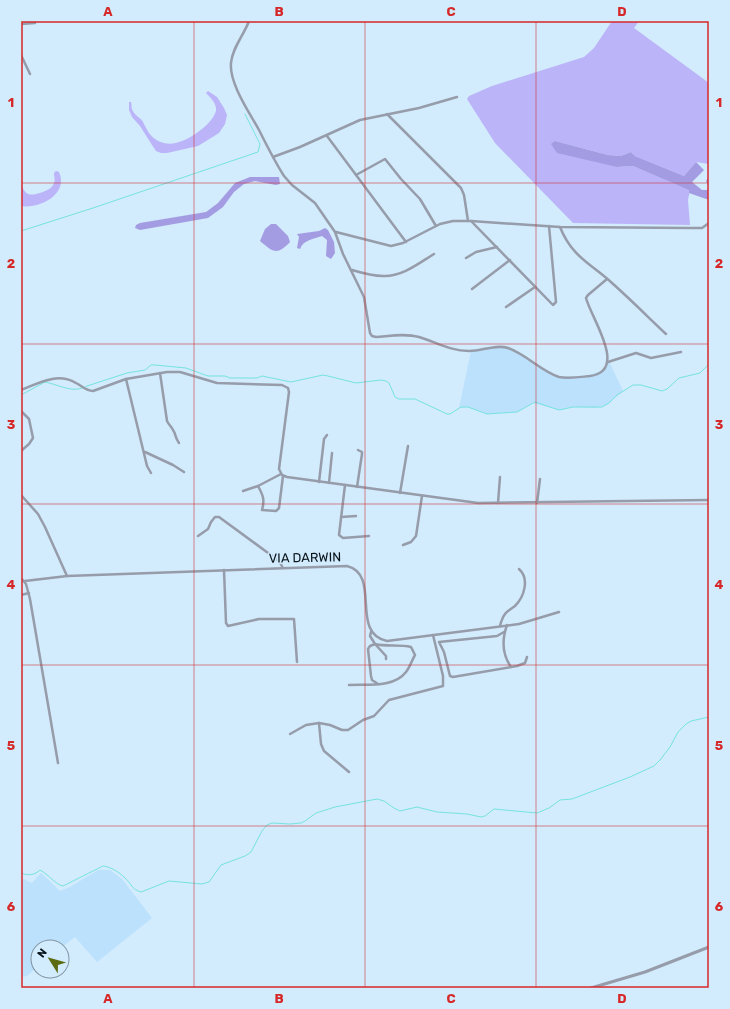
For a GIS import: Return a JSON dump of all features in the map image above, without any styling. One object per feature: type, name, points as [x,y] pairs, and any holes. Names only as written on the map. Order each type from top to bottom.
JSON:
[{"type":"street","points":[[249,21],[233,54],[230,63],[231,74],[273,157],[286,178],[316,203],[335,232],[343,254],[364,297],[370,333],[374,337],[402,335],[414,336],[446,348],[465,351],[503,347],[519,354],[562,378],[597,375],[604,370],[608,362],[604,343],[586,299],[587,296],[607,279]]},
{"type":"street","points":[[21,24],[35,23]]},
{"type":"street","points":[[21,55],[30,74]]},
{"type":"street","points":[[273,157],[326,136],[360,120],[424,107],[457,97]]},
{"type":"street","points":[[387,114],[461,188],[470,221],[510,260],[534,287],[552,305],[554,305],[556,302],[549,226]]},
{"type":"street","points":[[326,136],[406,242]]},
{"type":"street","points":[[356,175],[385,159],[420,199],[436,226]]},
{"type":"street","points":[[335,232],[388,246],[395,246],[406,242],[436,226],[449,222],[470,221],[560,227],[702,228],[709,223]]},
{"type":"street","points":[[560,227],[565,238],[578,256],[607,279],[666,334]]},
{"type":"street","points":[[466,258],[477,252],[497,247]]},
{"type":"street","points":[[352,270],[382,276],[396,275],[434,254]]},
{"type":"street","points":[[472,289],[510,260]]},
{"type":"street","points":[[506,307],[534,287]]},
{"type":"street","points":[[608,362],[636,353],[652,358],[681,352]]},
{"type":"street","points":[[21,390],[51,378],[67,379],[87,390],[94,391],[126,379],[160,373],[180,372],[217,383],[286,386],[289,389],[289,392],[280,465],[282,475],[279,508],[276,511],[262,510],[264,498],[258,486]]},
{"type":"street","points":[[160,373],[168,425],[173,430],[175,438],[179,442]]},
{"type":"street","points":[[126,379],[151,473]]},
{"type":"street","points":[[21,411],[29,419],[33,438],[21,451]]},
{"type":"street","points":[[319,482],[324,438],[327,435]]},
{"type":"street","points":[[21,446],[24,449]]},
{"type":"street","points":[[400,493],[408,446]]},
{"type":"street","points":[[357,487],[362,454],[362,452],[358,450]]},
{"type":"street","points":[[145,452],[173,465],[184,472]]},
{"type":"street","points":[[329,483],[332,454]]},
{"type":"street","points":[[243,491],[282,475],[319,482],[471,503],[709,500]]},
{"type":"street","points":[[498,503],[500,477]]},
{"type":"street","points":[[537,503],[540,479]]},
{"type":"street","points":[[345,485],[339,534],[341,537],[369,536]]},
{"type":"street","points":[[21,495],[38,514],[67,576]]},
{"type":"street","points":[[403,546],[411,542],[416,536],[422,496]]},
{"type":"street","points":[[341,517],[356,516]]},
{"type":"street","points":[[198,536],[208,529],[213,519],[219,517],[279,561],[283,568]]},
{"type":"street","name":"VIA DARWIN","points":[[25,581],[67,576],[343,565],[354,569],[360,576],[363,583],[368,622],[371,632],[370,636],[386,656],[386,659]]},
{"type":"street","points":[[500,626],[506,613],[516,605],[522,596],[526,581],[525,576],[519,569]]},
{"type":"street","points":[[224,570],[226,623],[228,626],[259,619],[294,619],[297,662]]},
{"type":"street","points":[[21,578],[25,581],[29,593],[58,763]]},
{"type":"street","points":[[21,595],[29,593]]},
{"type":"street","points":[[371,632],[379,638],[387,641],[532,621],[560,612]]},
{"type":"street","points":[[507,625],[504,632],[505,653],[506,660],[511,667]]},
{"type":"street","points":[[504,632],[497,636],[439,642],[444,652],[450,676],[511,667],[525,663],[527,657]]},
{"type":"street","points":[[290,734],[306,725],[319,723],[325,723],[342,730],[348,730],[363,720],[374,716],[389,700],[443,686],[443,676],[433,635]]},
{"type":"street","points":[[349,684],[378,684],[389,683],[402,677],[407,672],[415,655],[410,647],[405,645],[384,646],[375,644],[370,646],[368,651],[371,676],[372,680],[378,684]]},
{"type":"street","points":[[319,723],[324,751],[349,772]]},
{"type":"street","points":[[321,730],[325,723]]},
{"type":"street","points":[[591,988],[645,972],[709,947]]},
{"type":"shaded area","points":[[612,21],[639,21],[634,28],[709,83],[709,164],[696,162],[684,176],[635,156],[631,152],[621,156],[608,155],[555,141],[617,167],[633,166],[690,190],[688,200],[690,225],[573,223],[495,143],[467,99],[469,96],[492,86],[584,57],[594,48]]},
{"type":"shaded area","points":[[208,91],[217,97],[227,115],[225,124],[219,133],[198,146],[167,153],[156,151],[140,126],[132,117],[129,110],[129,102],[131,102],[134,113],[155,139],[160,142],[167,143],[180,142],[201,130],[215,114],[216,106],[206,93]]},
{"type":"shaded area","points":[[555,141],[608,155],[621,156],[631,152],[635,156],[684,176],[696,162],[704,170],[692,182],[702,190],[707,190],[709,186],[709,200],[689,193],[689,190],[633,166],[617,167],[557,153],[551,144]]},
{"type":"shaded area","points":[[56,171],[59,172],[61,180],[60,187],[51,198],[36,205],[21,206],[21,183],[24,191],[29,194],[32,195],[43,192],[54,184],[54,173]]},
{"type":"shaded area","points":[[709,176],[709,186],[706,181]]},
{"type":"shaded area","points":[[250,177],[279,177],[280,184],[276,185],[255,181],[244,184],[234,192],[223,207],[208,218],[140,230],[135,228],[136,225],[140,223],[206,212],[218,203],[235,183]]},
{"type":"shaded area","points":[[271,224],[276,224],[288,236],[290,242],[278,251],[268,248],[260,241],[265,229]]},
{"type":"shaded area","points":[[325,228],[328,230],[334,242],[335,253],[331,259],[326,256],[327,240],[322,236],[306,242],[300,249],[297,248],[299,237],[297,234],[319,231]]},
{"type":"shaded area","points":[[503,347],[514,351],[559,377],[586,376],[604,370],[608,359],[623,391],[607,405],[596,408],[573,407],[559,410],[533,403],[517,412],[487,414],[468,407],[459,408],[471,351]]},
{"type":"shaded area","points":[[98,870],[110,870],[122,879],[152,918],[97,962],[75,937],[70,941],[70,939],[30,939],[30,973],[27,976],[21,977],[21,878],[32,883],[41,873],[60,891],[70,887]]},
{"type":"waterway","points":[[21,231],[258,152],[260,144],[245,114]]},
{"type":"waterway","points":[[21,395],[45,382],[66,388],[77,389],[127,373],[145,370],[151,365],[155,365],[186,368],[208,376],[225,376],[230,378],[257,378],[262,376],[291,382],[323,375],[356,383],[381,380],[389,383],[395,397],[399,399],[415,399],[447,414],[450,414],[461,407],[468,407],[487,414],[517,412],[535,402],[559,410],[573,407],[602,407],[633,385],[641,385],[662,391],[667,389],[679,378],[700,373],[709,364]]},
{"type":"waterway","points":[[21,873],[31,874],[40,870],[58,884],[63,886],[103,866],[109,867],[118,872],[133,888],[141,892],[169,881],[202,884],[209,882],[221,865],[245,856],[251,852],[262,831],[267,825],[272,823],[301,823],[316,813],[335,807],[377,799],[384,801],[400,811],[417,807],[437,812],[467,814],[481,817],[485,816],[494,809],[537,813],[549,808],[560,800],[572,799],[630,777],[654,766],[670,747],[678,732],[686,724],[691,721],[709,717]]}]
